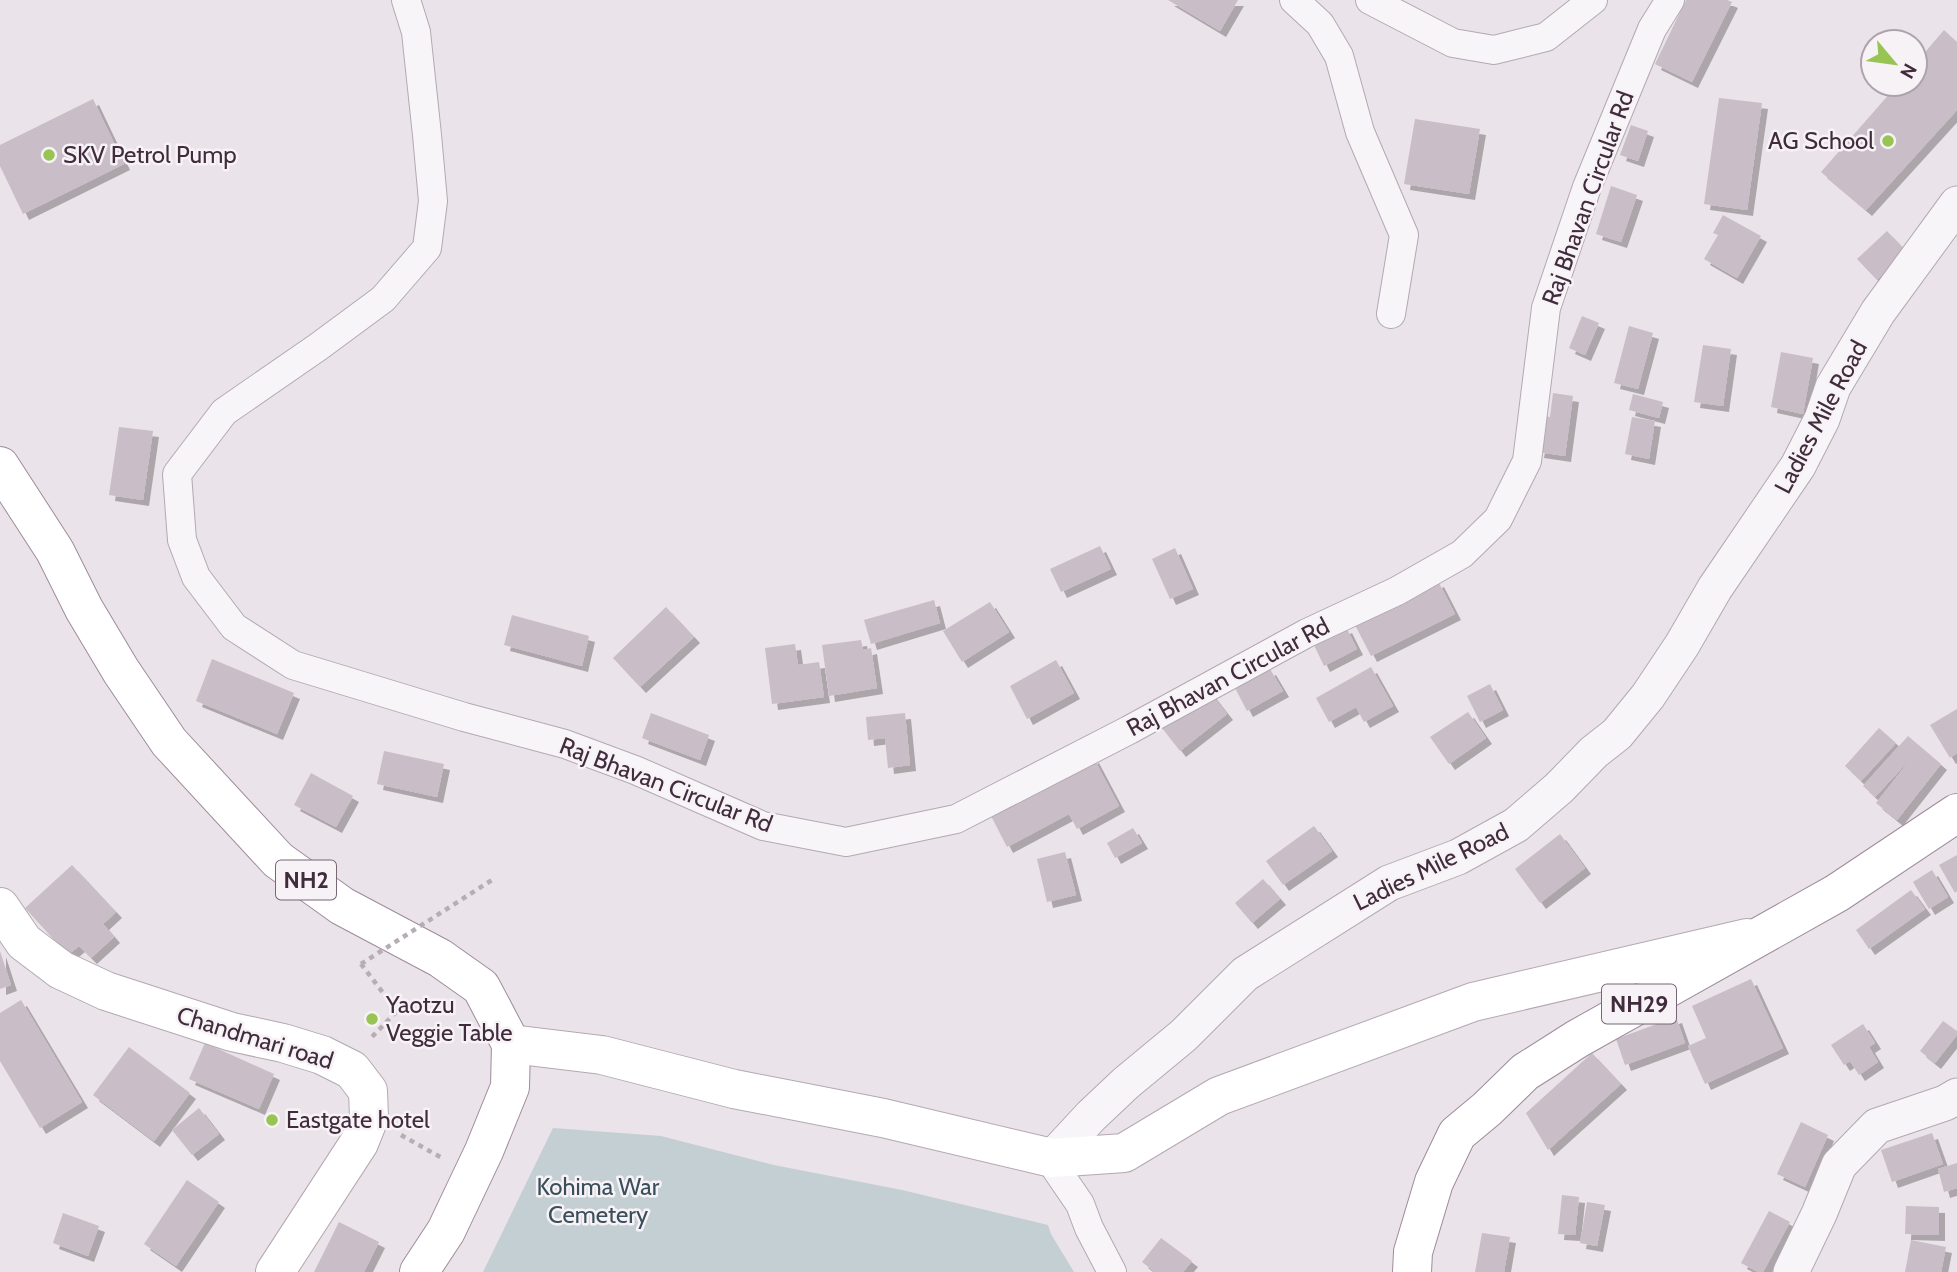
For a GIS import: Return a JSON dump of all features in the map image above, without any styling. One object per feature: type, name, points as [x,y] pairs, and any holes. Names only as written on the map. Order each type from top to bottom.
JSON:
[{"type":"main road","name":"NH2","points":[[0,466],[55,551],[84,609],[121,671],[169,742],[278,860],[342,906],[440,958],[481,987],[511,1044],[510,1087],[446,1231],[419,1272]]},
{"type":"main road","name":"NH29","points":[[1412,1272],[1413,1252],[1434,1182],[1457,1134],[1536,1065],[1577,1039],[1837,893],[1957,813]]},
{"type":"main road","name":"Chandmari road","points":[[0,907],[24,942],[61,970],[106,991],[232,1032],[283,1042],[322,1055],[352,1070],[368,1091],[369,1118]]},
{"type":"main road","points":[[511,1044],[602,1055],[734,1089],[883,1118],[1052,1158],[1124,1153],[1219,1096],[1474,1002],[1765,933]]},
{"type":"main road","points":[[275,1272],[359,1143],[369,1118]]},
{"type":"street","name":"Raj Bhavan Circular Rd","points":[[405,0],[416,32],[429,148],[433,201],[427,248],[383,299],[224,412],[177,474],[182,540],[195,577],[234,627],[293,664],[464,717],[565,744],[764,826],[846,842],[956,819],[1129,730],[1307,633],[1397,591],[1462,554],[1498,519],[1527,461],[1546,308],[1587,187],[1652,29],[1670,0]]},
{"type":"street","points":[[1294,0],[1320,24],[1339,56],[1360,132],[1404,235],[1391,314]]},
{"type":"street","points":[[1370,0],[1453,43],[1494,50],[1546,37],[1592,0]]},
{"type":"street","points":[[1652,29],[1690,0]]},
{"type":"street","name":"Ladies Mile Road","points":[[1052,1158],[1100,1108],[1184,1035],[1245,974],[1389,883],[1458,857],[1516,825],[1617,734],[1648,696],[1715,588],[1798,466],[1822,419],[1833,387],[1878,312],[1957,204]]},
{"type":"street","points":[[1791,1272],[1839,1165],[1877,1126],[1957,1096]]},
{"type":"street","points":[[1052,1158],[1056,1169],[1080,1204],[1112,1272]]},
{"type":"path","points":[[344,1066],[397,1011],[361,964],[495,878]]},
{"type":"path","points":[[369,1118],[473,1174]]},
{"type":"green space","name":"Kohima War Cemetery","points":[[553,1128],[661,1136],[774,1165],[902,1190],[1048,1225],[1074,1272],[483,1272]]},
{"type":"building","points":[[1168,0],[1238,0],[1220,31]]},
{"type":"building","points":[[1686,0],[1732,2],[1692,82],[1655,64]]},
{"type":"building","name":"AG School","points":[[1944,30],[1957,42],[1957,110],[1866,210],[1821,172],[1886,98],[1929,98],[1929,48]]},
{"type":"building","points":[[1719,98],[1762,103],[1747,210],[1704,204]]},
{"type":"building","points":[[93,99],[124,164],[23,214],[0,166],[0,145]]},
{"type":"building","points":[[1415,119],[1480,129],[1469,194],[1404,184]]},
{"type":"building","points":[[1631,125],[1648,131],[1638,161],[1620,155]]},
{"type":"building","points":[[1611,186],[1637,195],[1621,242],[1596,234]]},
{"type":"building","points":[[1723,215],[1761,236],[1737,278],[1704,259],[1718,235],[1713,233]]},
{"type":"building","points":[[1887,231],[1906,251],[1877,280],[1857,259]]},
{"type":"building","points":[[1582,316],[1599,323],[1585,355],[1569,348]]},
{"type":"building","points":[[1629,326],[1653,333],[1638,389],[1614,383]]},
{"type":"building","points":[[1703,345],[1731,349],[1723,406],[1694,402]]},
{"type":"building","points":[[1781,352],[1813,358],[1803,414],[1771,407]]},
{"type":"building","points":[[1553,393],[1573,396],[1565,456],[1538,452],[1544,416],[1550,417]]},
{"type":"building","points":[[1633,394],[1663,402],[1659,418],[1629,410]]},
{"type":"building","points":[[1632,417],[1655,421],[1649,459],[1625,454]]},
{"type":"building","points":[[119,427],[153,431],[143,500],[109,495]]},
{"type":"building","points":[[1100,546],[1111,569],[1061,592],[1050,569]]},
{"type":"building","points":[[1175,548],[1193,589],[1170,599],[1152,559]]},
{"type":"building","points":[[1438,581],[1455,614],[1371,656],[1354,623]]},
{"type":"building","points":[[934,600],[940,623],[871,644],[864,620]]},
{"type":"building","points":[[990,602],[1009,632],[962,662],[943,631]]},
{"type":"building","points":[[666,607],[694,637],[640,687],[613,658]]},
{"type":"building","points":[[512,615],[589,636],[582,666],[504,645]]},
{"type":"building","points":[[1346,627],[1357,649],[1324,666],[1313,643]]},
{"type":"building","points":[[861,640],[863,650],[871,648],[877,688],[829,696],[822,645]]},
{"type":"building","points":[[795,644],[798,665],[819,662],[824,697],[772,704],[765,648]]},
{"type":"building","points":[[212,659],[294,693],[277,734],[196,701]]},
{"type":"building","points":[[1056,660],[1074,693],[1027,719],[1010,686]]},
{"type":"building","points":[[1371,667],[1393,706],[1364,722],[1356,707],[1329,722],[1316,698]]},
{"type":"building","points":[[1270,669],[1283,691],[1247,711],[1235,688]]},
{"type":"building","points":[[1490,684],[1503,710],[1480,722],[1467,696]]},
{"type":"building","points":[[1209,691],[1227,714],[1180,751],[1162,728]]},
{"type":"building","points":[[1957,709],[1957,753],[1950,758],[1930,725]]},
{"type":"building","points":[[1468,712],[1486,738],[1449,764],[1430,737]]},
{"type":"building","points":[[651,713],[709,735],[700,760],[642,738]]},
{"type":"building","points":[[905,713],[910,765],[888,768],[885,738],[868,740],[866,717]]},
{"type":"building","points":[[1879,728],[1896,743],[1861,781],[1845,766]]},
{"type":"building","points":[[1908,736],[1941,764],[1897,820],[1876,803],[1915,754],[1875,797],[1863,786]]},
{"type":"building","points":[[384,751],[444,764],[437,797],[377,784]]},
{"type":"building","points":[[1093,757],[1119,806],[1077,829],[1069,814],[1007,847],[989,812]]},
{"type":"building","points":[[311,773],[353,796],[336,827],[294,805]]},
{"type":"building","points":[[1314,826],[1332,851],[1283,885],[1266,861]]},
{"type":"building","points":[[1133,828],[1142,843],[1115,858],[1107,843]]},
{"type":"building","points":[[1560,834],[1585,868],[1540,903],[1515,869]]},
{"type":"building","points":[[1065,852],[1076,895],[1047,902],[1037,859]]},
{"type":"building","points":[[1957,855],[1957,891],[1955,893],[1939,865]]},
{"type":"building","points":[[72,865],[116,912],[103,924],[114,937],[91,958],[79,946],[68,955],[25,908]]},
{"type":"building","points":[[1932,870],[1948,897],[1929,909],[1913,882]]},
{"type":"building","points":[[1263,879],[1280,899],[1252,923],[1235,903]]},
{"type":"building","points":[[1911,890],[1925,909],[1869,949],[1856,930]]},
{"type":"building","points":[[0,951],[11,985],[0,989]]},
{"type":"building","points":[[1751,979],[1783,1048],[1705,1084],[1688,1046],[1706,1038],[1692,1006]]},
{"type":"building","points":[[21,1000],[82,1102],[40,1128],[0,1061],[0,1013]]},
{"type":"building","points":[[1676,1017],[1685,1043],[1625,1065],[1616,1039]]},
{"type":"building","points":[[1943,1021],[1957,1031],[1957,1035],[1935,1063],[1920,1051]]},
{"type":"building","points":[[1863,1024],[1875,1043],[1869,1047],[1878,1062],[1859,1075],[1850,1061],[1844,1065],[1831,1045]]},
{"type":"building","points":[[205,1043],[274,1074],[259,1109],[189,1079]]},
{"type":"building","points":[[129,1047],[190,1093],[154,1141],[93,1095]]},
{"type":"building","points":[[1592,1053],[1621,1084],[1548,1150],[1526,1113]]},
{"type":"building","points":[[199,1108],[219,1134],[192,1155],[172,1130]]},
{"type":"building","points":[[1801,1122],[1828,1135],[1805,1187],[1777,1174]]},
{"type":"building","points":[[1932,1133],[1943,1164],[1892,1182],[1881,1150]]},
{"type":"building","points":[[1957,1163],[1957,1188],[1944,1192],[1938,1169]]},
{"type":"building","points":[[187,1180],[219,1202],[176,1266],[144,1244]]},
{"type":"building","points":[[1562,1195],[1579,1197],[1575,1235],[1558,1234]]},
{"type":"building","points":[[1587,1202],[1605,1205],[1597,1246],[1580,1243]]},
{"type":"building","points":[[1906,1206],[1939,1207],[1939,1235],[1905,1234]]},
{"type":"building","points":[[1769,1211],[1790,1222],[1763,1272],[1758,1272],[1741,1263]]},
{"type":"building","points":[[63,1213],[99,1226],[88,1256],[53,1243]]},
{"type":"building","points":[[339,1222],[379,1242],[364,1272],[314,1272]]},
{"type":"building","points":[[1482,1233],[1510,1237],[1504,1272],[1475,1272]]},
{"type":"building","points":[[1161,1238],[1192,1261],[1183,1272],[1155,1272],[1142,1262]]},
{"type":"building","points":[[1911,1240],[1946,1247],[1941,1272],[1905,1272]]},
{"type":"place","name":"AG School","points":[[1888,141]]},
{"type":"place","name":"SKV Petrol Pump","points":[[49,155]]},
{"type":"place","name":"Yaotzu Veggie Table","points":[[372,1019]]},
{"type":"place","name":"Eastgate hotel","points":[[272,1120]]}]
